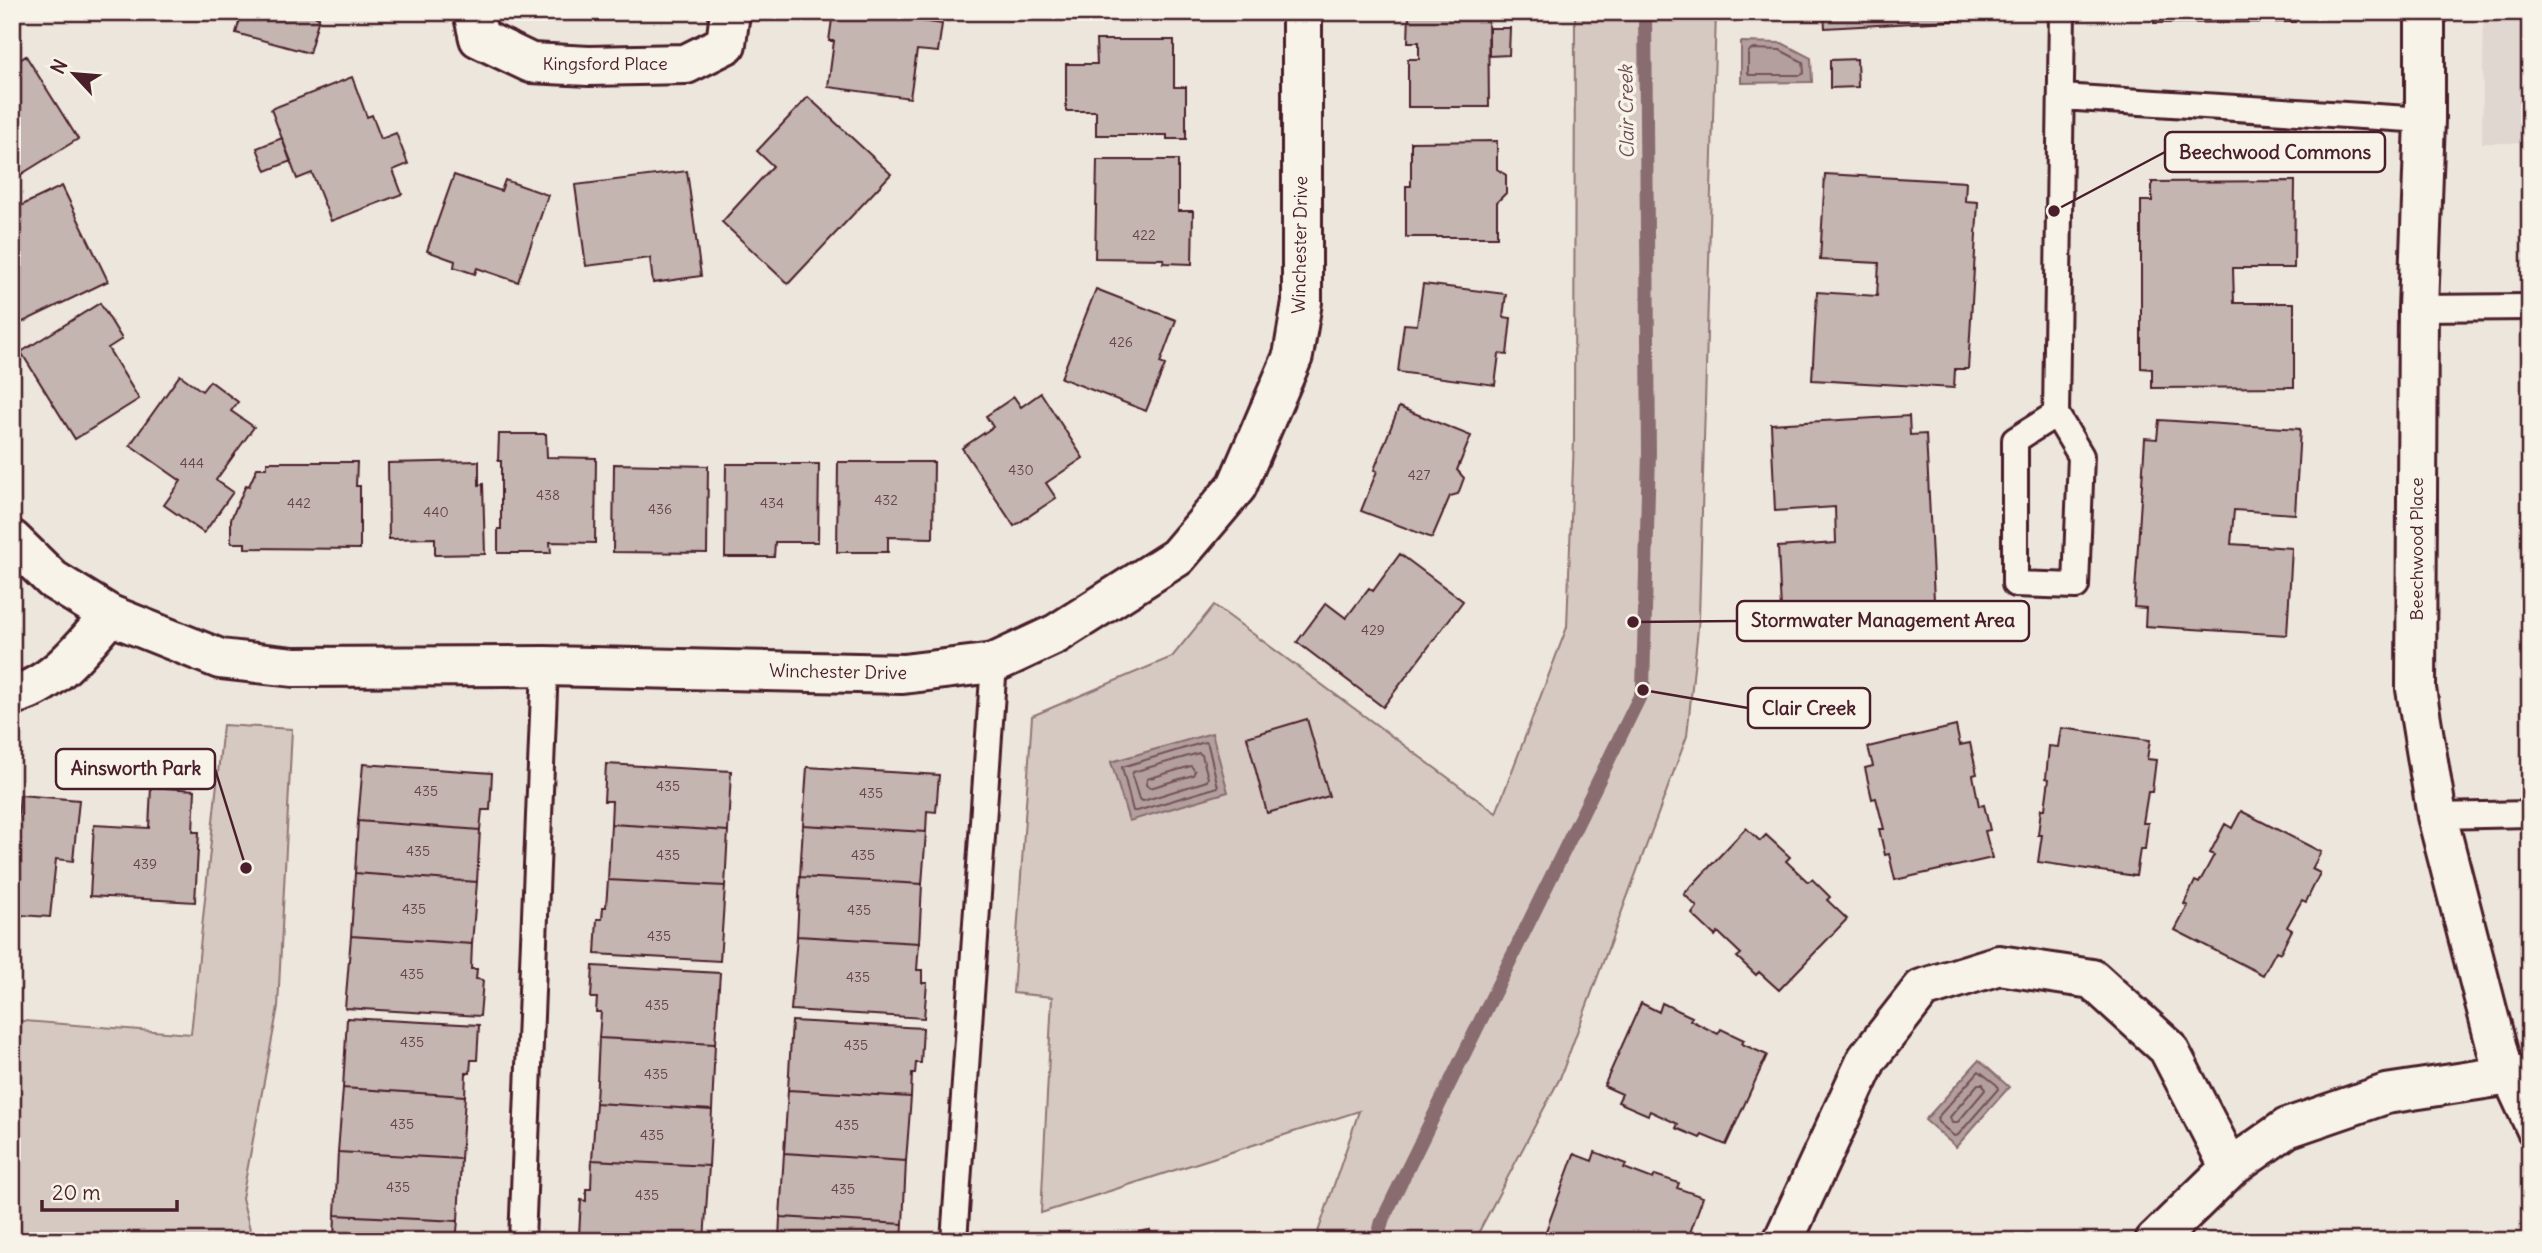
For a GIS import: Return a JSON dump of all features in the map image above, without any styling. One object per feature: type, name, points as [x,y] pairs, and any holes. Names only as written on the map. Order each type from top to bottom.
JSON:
[{"type":"street","name":"Kingsford Place","points":[[473,12],[479,38],[531,63],[589,65],[686,64],[726,44],[730,12]]},
{"type":"street","name":"Winchester Drive","points":[[12,540],[53,580],[110,615],[220,659],[294,667],[545,666],[902,674],[993,663],[1056,635],[1177,557],[1237,486],[1293,356],[1301,302],[1302,12]]},
{"type":"street","name":"Beechwood Place","points":[[2425,12],[2425,120],[2418,308],[2416,689],[2437,816],[2517,1076]]},
{"type":"street","points":[[12,695],[48,679],[78,652],[110,615]]},
{"type":"street","points":[[1783,1241],[1867,1059],[1922,989],[1999,965],[2092,979],[2168,1048],[2230,1168]]},
{"type":"street","points":[[2155,1241],[2230,1168],[2287,1128],[2386,1094],[2517,1076]]},
{"type":"lane","points":[[2056,414],[2015,440],[2015,584],[2076,586],[2081,456],[2056,414],[2062,12]]},
{"type":"lane","points":[[2061,97],[2425,120]]},
{"type":"lane","points":[[2418,308],[2530,307]]},
{"type":"lane","points":[[954,1241],[993,663]]},
{"type":"lane","points":[[522,1241],[545,666]]},
{"type":"lane","points":[[2437,816],[2530,814]]},
{"type":"lane","points":[[2517,1076],[2530,1132]]},
{"type":"shaded area","points":[[1575,12],[1716,12],[1699,618],[1687,736],[1560,1078],[1474,1241],[1315,1241],[1359,1111],[1041,1213],[1052,997],[1013,993],[1032,716],[1172,657],[1214,605],[1496,813],[1567,627],[1574,439]]},
{"type":"shaded area","points":[[2484,12],[2530,12],[2530,143],[2482,143]]},
{"type":"shaded area","points":[[223,725],[292,729],[278,1007],[242,1198],[253,1241],[12,1241],[12,1020],[191,1034]]},
{"type":"water","points":[[1741,42],[1782,43],[1811,58],[1812,82],[1741,83]]},
{"type":"water","points":[[1212,733],[1228,792],[1129,821],[1111,762]]},
{"type":"water","points":[[1979,1060],[2009,1087],[1956,1147],[1925,1120]]},
{"type":"building","points":[[242,12],[318,12],[316,17],[319,18],[309,53],[236,33]]},
{"type":"building","points":[[833,12],[922,12],[921,21],[942,24],[938,52],[917,50],[910,98],[828,87],[834,41],[829,41]]},
{"type":"building","points":[[1488,12],[1489,107],[1408,107],[1408,59],[1419,59],[1419,42],[1408,42],[1409,14]]},
{"type":"building","points":[[1824,12],[1966,12],[1966,20],[1825,28]]},
{"type":"building","points":[[2154,12],[2295,12],[2295,22],[2154,23]]},
{"type":"building","points":[[1489,28],[1510,28],[1509,55],[1489,56]]},
{"type":"building","points":[[1096,40],[1174,40],[1174,87],[1186,87],[1186,139],[1167,139],[1167,135],[1096,135],[1096,111],[1066,111],[1066,64],[1097,64]]},
{"type":"building","points":[[26,56],[78,139],[12,180],[12,65]]},
{"type":"building","points":[[1857,59],[1858,87],[1830,88],[1830,60]]},
{"type":"building","points":[[352,77],[367,117],[372,115],[381,139],[396,133],[408,164],[393,170],[402,194],[331,221],[312,173],[297,179],[271,109]]},
{"type":"building","points":[[808,97],[891,174],[788,284],[722,222],[773,166],[757,151]]},
{"type":"building","points":[[282,138],[291,161],[266,171],[257,148]]},
{"type":"building","points":[[1497,141],[1497,169],[1506,175],[1506,193],[1497,202],[1497,237],[1406,237],[1406,186],[1411,186],[1411,142]]},
{"type":"building","points":[[1097,160],[1178,160],[1178,211],[1193,211],[1192,264],[1163,263],[1164,259],[1095,258]]},
{"type":"building","points":[[687,171],[701,276],[653,283],[650,258],[586,266],[575,185]]},
{"type":"building","points":[[1825,174],[1966,182],[1965,201],[1978,202],[1968,369],[1955,369],[1954,388],[1812,380],[1817,292],[1877,296],[1879,263],[1820,260]]},
{"type":"building","points":[[454,175],[501,191],[505,180],[548,195],[518,282],[477,268],[475,274],[454,267],[455,261],[427,251]]},
{"type":"building","points":[[2295,181],[2294,268],[2233,268],[2234,303],[2294,303],[2294,387],[2152,388],[2152,369],[2141,368],[2141,201],[2152,201],[2152,182]]},
{"type":"building","points":[[62,186],[108,281],[21,323],[12,306],[12,210]]},
{"type":"building","points":[[1423,284],[1506,294],[1503,317],[1511,318],[1507,355],[1499,354],[1495,385],[1398,372],[1404,324],[1417,325]]},
{"type":"building","points":[[1096,289],[1176,320],[1160,363],[1165,365],[1146,411],[1061,378]]},
{"type":"building","points":[[100,303],[122,339],[108,348],[139,399],[75,439],[21,352]]},
{"type":"building","points":[[180,375],[202,391],[210,381],[238,402],[231,411],[254,427],[216,480],[233,492],[204,533],[164,505],[181,481],[130,445]]},
{"type":"building","points":[[1041,393],[1083,458],[1046,483],[1056,498],[1014,526],[962,448],[993,427],[986,416],[1014,397],[1021,407]]},
{"type":"building","points":[[1399,407],[1471,436],[1457,470],[1464,478],[1458,494],[1450,496],[1432,538],[1361,511]]},
{"type":"building","points":[[1909,416],[1910,435],[1926,434],[1934,600],[1920,601],[1921,623],[1782,632],[1778,547],[1836,543],[1835,507],[1775,511],[1771,424]]},
{"type":"building","points":[[2159,420],[2300,429],[2295,514],[2234,510],[2231,544],[2292,548],[2287,635],[2145,626],[2146,608],[2134,607],[2145,438],[2157,439]]},
{"type":"building","points":[[499,434],[546,434],[547,457],[596,458],[595,543],[550,542],[551,553],[498,553],[498,529],[501,529]]},
{"type":"building","points":[[479,461],[479,485],[483,484],[485,554],[435,555],[435,538],[389,539],[388,463]]},
{"type":"building","points":[[267,462],[357,462],[356,486],[360,486],[360,549],[245,548],[245,543],[231,543],[231,519],[246,485],[249,486],[257,468],[267,468]]},
{"type":"building","points":[[838,462],[934,462],[933,538],[888,537],[888,552],[837,552]]},
{"type":"building","points":[[614,464],[708,466],[707,553],[613,552]]},
{"type":"building","points":[[726,464],[819,464],[818,542],[775,542],[774,557],[725,557]]},
{"type":"building","points":[[1400,554],[1463,601],[1383,707],[1297,642],[1326,603],[1346,618],[1369,588],[1373,591]]},
{"type":"building","points":[[1307,719],[1329,796],[1267,813],[1247,737]]},
{"type":"building","points":[[1956,726],[1960,745],[1970,743],[1977,774],[1973,775],[1979,806],[1984,805],[1990,830],[1985,831],[1992,858],[1895,880],[1889,854],[1885,855],[1879,829],[1884,829],[1876,798],[1872,799],[1865,768],[1873,766],[1868,747]]},
{"type":"building","points":[[2061,728],[2150,740],[2147,759],[2156,760],[2152,792],[2148,792],[2143,823],[2148,823],[2145,849],[2140,849],[2136,876],[2038,862],[2042,835],[2038,835],[2041,809],[2045,809],[2049,779],[2046,778],[2049,746],[2058,747]]},
{"type":"building","points":[[363,764],[492,773],[490,810],[482,810],[480,830],[358,821]]},
{"type":"building","points":[[606,764],[731,771],[728,831],[611,824],[612,801],[604,801]]},
{"type":"building","points":[[807,767],[939,775],[936,812],[927,811],[926,832],[803,825]]},
{"type":"building","points":[[151,787],[195,790],[193,832],[199,832],[195,902],[90,896],[94,825],[149,828]]},
{"type":"building","points":[[20,795],[79,800],[73,861],[56,859],[50,917],[20,915],[19,928],[12,934],[12,840],[16,840]]},
{"type":"building","points":[[2241,811],[2321,852],[2312,869],[2320,873],[2306,902],[2302,900],[2287,927],[2292,930],[2280,953],[2276,951],[2263,975],[2175,930],[2188,906],[2184,904],[2195,881],[2199,883],[2214,855],[2210,853],[2225,824],[2232,828]]},
{"type":"building","points":[[358,821],[480,830],[477,882],[355,873]]},
{"type":"building","points":[[611,824],[728,831],[725,886],[608,880]]},
{"type":"building","points":[[803,825],[926,832],[922,884],[800,877]]},
{"type":"building","points":[[1746,828],[1760,841],[1766,835],[1790,857],[1786,861],[1808,882],[1812,879],[1830,897],[1827,900],[1847,919],[1779,990],[1759,972],[1756,975],[1737,957],[1741,954],[1718,932],[1715,936],[1692,914],[1697,907],[1684,894]]},
{"type":"building","points":[[355,873],[477,882],[472,944],[351,936]]},
{"type":"building","points":[[800,877],[922,884],[919,943],[797,936]]},
{"type":"building","points":[[608,880],[725,886],[720,961],[595,954],[597,919],[602,919],[603,907],[606,907]]},
{"type":"building","points":[[351,936],[472,944],[471,969],[477,969],[476,979],[483,980],[480,1016],[345,1008]]},
{"type":"building","points":[[797,936],[919,943],[917,970],[922,970],[922,983],[927,983],[924,1018],[791,1010]]},
{"type":"building","points":[[593,966],[720,973],[715,1044],[599,1038],[601,1012],[596,1012],[597,998],[591,998]]},
{"type":"building","points":[[1641,1003],[1659,1012],[1662,1003],[1692,1017],[1690,1020],[1718,1034],[1721,1029],[1744,1040],[1742,1044],[1767,1055],[1726,1145],[1676,1128],[1678,1124],[1650,1111],[1648,1115],[1618,1102],[1622,1094],[1604,1086]]},
{"type":"building","points":[[347,1018],[479,1025],[477,1060],[471,1060],[470,1073],[466,1073],[465,1096],[343,1088]]},
{"type":"building","points":[[792,1021],[923,1028],[921,1063],[916,1063],[915,1074],[912,1074],[911,1097],[788,1090]]},
{"type":"building","points":[[599,1038],[715,1044],[712,1110],[596,1103]]},
{"type":"building","points":[[343,1088],[465,1096],[461,1159],[338,1152]]},
{"type":"building","points":[[788,1090],[911,1097],[906,1161],[784,1153]]},
{"type":"building","points":[[596,1103],[712,1110],[709,1166],[592,1160]]},
{"type":"building","points":[[338,1152],[461,1159],[458,1221],[335,1215]]},
{"type":"building","points":[[1595,1152],[1626,1164],[1624,1168],[1653,1179],[1655,1175],[1679,1183],[1677,1188],[1703,1197],[1687,1241],[1543,1239],[1574,1154],[1592,1161]]},
{"type":"building","points":[[784,1153],[906,1161],[903,1224],[780,1217]]},
{"type":"building","points":[[592,1160],[709,1166],[704,1241],[579,1235],[581,1200],[586,1201],[586,1189],[591,1189]]},
{"type":"building","points":[[335,1215],[458,1221],[456,1241],[334,1241]]},
{"type":"building","points":[[780,1217],[903,1224],[902,1241],[779,1241]]},
{"type":"building","points":[[1150,1230],[1152,1241],[1085,1241]]},
{"type":"waterway","name":"Clair Creek","points":[[1377,1241],[1382,1221],[1643,690],[1649,452],[1645,12]]},
{"type":"place","name":"Beechwood Commons","points":[[2054,211]]},
{"type":"place","name":"Stormwater Management Area","points":[[1633,622]]},
{"type":"place","name":"Clair Creek","points":[[1643,690]]},
{"type":"place","name":"Ainsworth Park","points":[[246,868]]}]
